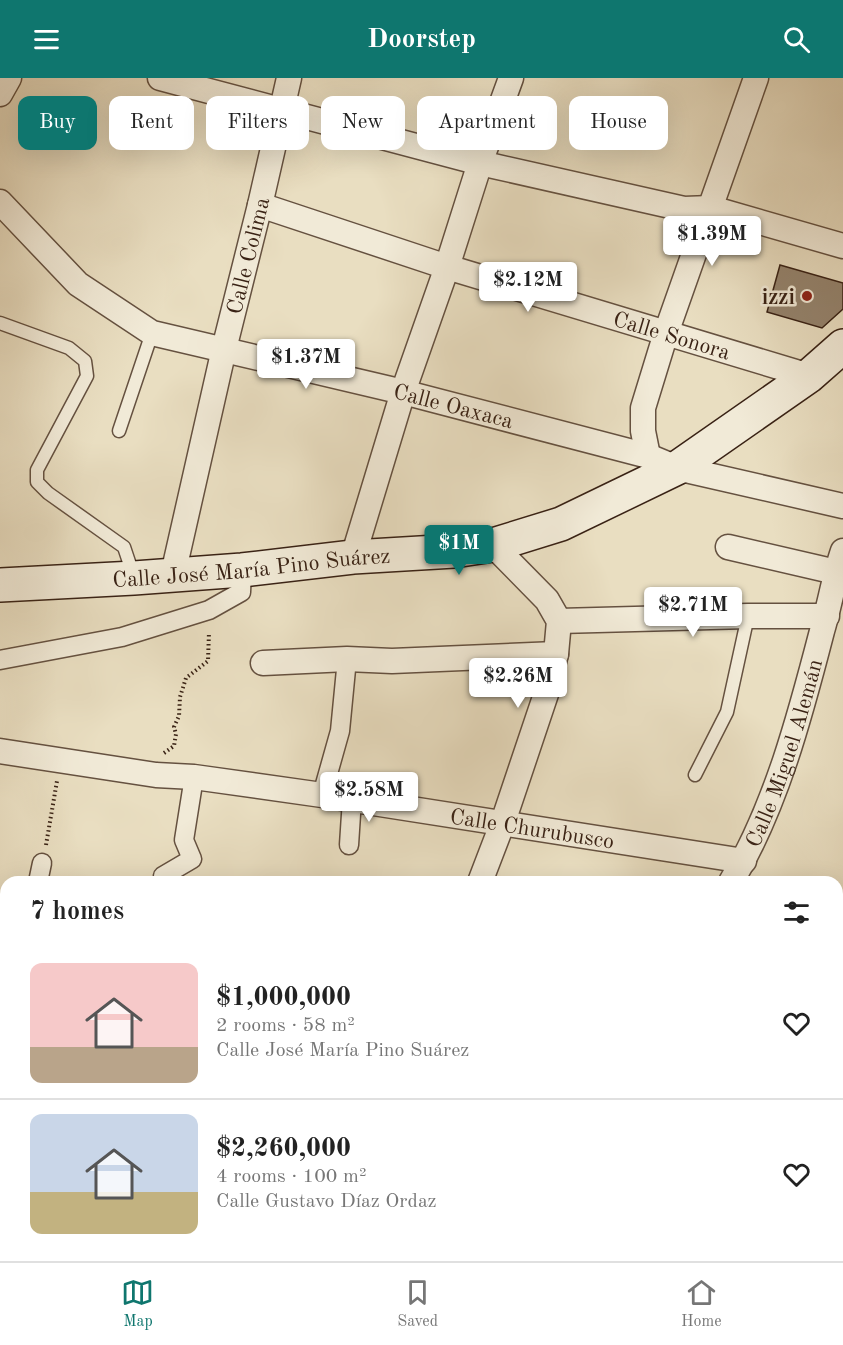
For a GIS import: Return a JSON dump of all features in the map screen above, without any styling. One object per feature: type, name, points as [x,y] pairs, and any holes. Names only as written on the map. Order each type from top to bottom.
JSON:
[{"type":"main road","name":"Calle José María Pino Suárez","points":[[0,585],[242,570],[353,557],[454,551],[494,545],[561,524],[677,468],[809,376],[843,346]]},
{"type":"street","points":[[0,94],[9,78]]},
{"type":"street","points":[[160,78],[228,96]]},
{"type":"street","name":"Calle Colima","points":[[284,96],[289,78]]},
{"type":"street","points":[[353,557],[403,392],[511,78]]},
{"type":"street","points":[[648,456],[643,431],[643,408],[666,333],[756,78]]},
{"type":"street","points":[[309,117],[480,163],[684,209],[843,263]]},
{"type":"street","name":"Calle Colima","points":[[172,574],[272,150]]},
{"type":"street","name":"Calle Oaxaca","points":[[0,202],[78,284],[152,333],[403,392],[648,456],[677,468],[843,506]]},
{"type":"street","name":"Calle Sonora","points":[[260,205],[447,267],[809,376]]},
{"type":"street","points":[[708,216],[843,246]]},
{"type":"street","points":[[482,876],[546,694],[556,654],[559,621],[547,600],[494,545]]},
{"type":"street","points":[[728,547],[839,561]]},
{"type":"street","name":"Calle Miguel Alemán","points":[[735,876],[765,816],[802,705],[839,561]]},
{"type":"street","points":[[0,660],[122,637],[209,610],[241,592],[242,570]]},
{"type":"street","points":[[559,621],[826,616]]},
{"type":"street","points":[[263,663],[347,659],[392,661],[556,654]]},
{"type":"street","points":[[322,795],[340,731],[347,659]]},
{"type":"street","name":"Calle Churubusco","points":[[0,751],[156,775],[194,777],[352,799],[744,861]]},
{"type":"street","points":[[163,876],[192,859],[184,840],[194,777]]},
{"type":"street","points":[[349,845],[352,799]]},
{"type":"street","points":[[39,876],[42,863]]},
{"type":"lane","points":[[0,323],[69,348],[85,362],[87,376],[38,470],[37,482],[48,493],[124,547],[134,578]]},
{"type":"lane","points":[[119,431],[152,333]]},
{"type":"lane","points":[[695,775],[727,712],[747,616]]},
{"type":"path","points":[[156,775],[164,752],[174,746],[176,734],[174,727],[179,716],[180,697],[186,678],[208,660],[209,610]]},
{"type":"path","points":[[42,863],[60,760]]},
{"type":"building","name":"izzi","points":[[780,265],[843,283],[843,309],[822,328],[767,312]]},
{"type":"place","name":"izzi","points":[[807,296]]}]
